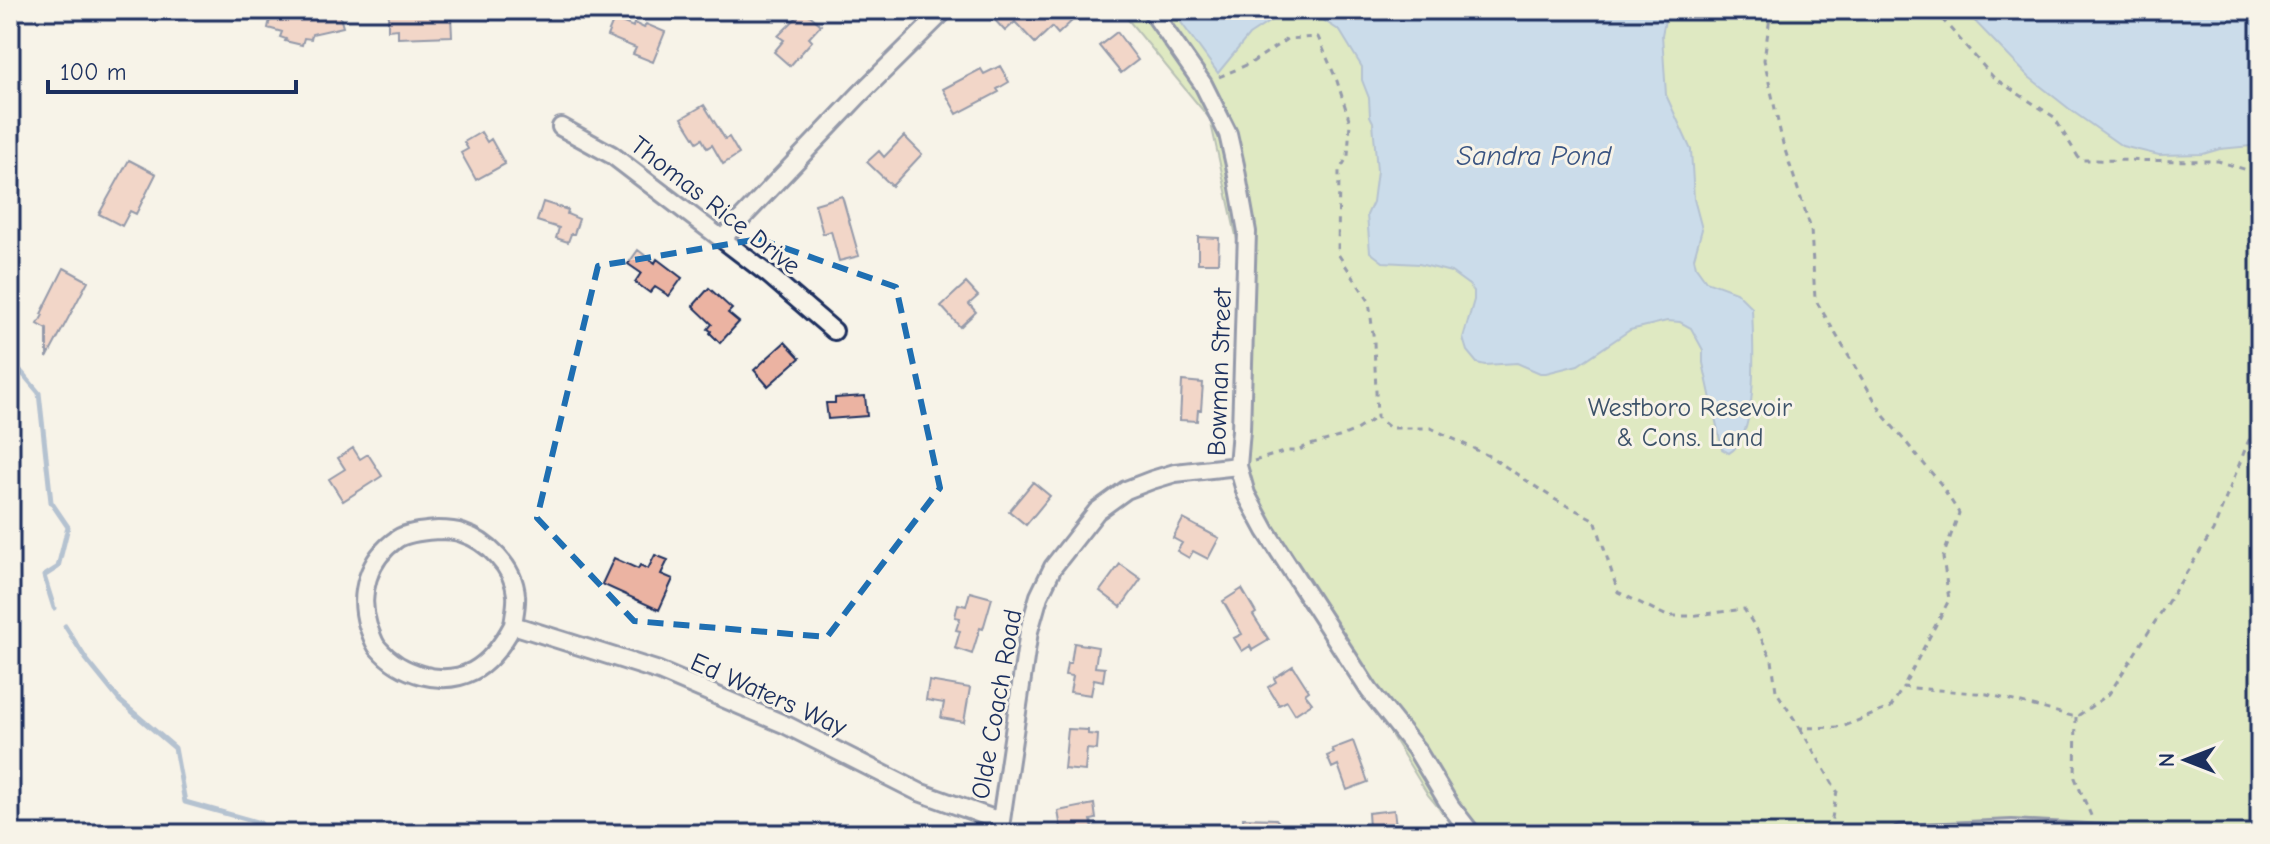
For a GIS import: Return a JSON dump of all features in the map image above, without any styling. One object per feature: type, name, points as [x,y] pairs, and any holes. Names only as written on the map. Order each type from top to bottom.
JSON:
[{"type":"street","points":[[722,239],[945,10]]},
{"type":"street","name":"Bowman Street","points":[[1151,10],[1203,84],[1228,134],[1247,232],[1238,466],[1246,494],[1266,531],[1369,690],[1416,749],[1451,807],[1472,834]]},
{"type":"street","name":"Thomas Rice Drive","points":[[561,127],[612,155],[769,275],[834,331]]},
{"type":"street","name":"Olde Coach Road","points":[[1000,828],[1029,631],[1039,596],[1053,567],[1097,511],[1126,490],[1175,473],[1238,466]]},
{"type":"street","points":[[424,531],[461,532],[479,540],[507,571],[516,596],[513,625],[498,650],[473,671],[450,677],[411,672],[397,666],[377,647],[370,630],[364,599],[371,568],[399,537],[424,531]]},
{"type":"street","name":"Ed Waters Way","points":[[513,625],[659,671],[786,725],[919,792],[1000,828]]},
{"type":"street","points":[[1901,834],[2012,829],[2102,833]]},
{"type":"path","points":[[1771,10],[1764,60],[1783,144],[1811,229],[1815,299],[1884,416],[1940,483],[1959,513],[1943,557],[1949,600],[1891,707],[1842,727],[1800,728]]},
{"type":"path","points":[[1934,10],[1994,78],[2054,117],[2080,160],[2218,161],[2260,174]]},
{"type":"path","points":[[1203,84],[1251,63],[1287,39],[1318,37],[1350,122],[1348,156],[1339,171],[1338,254],[1369,301],[1377,417],[1390,428],[1431,428],[1491,457],[1556,500],[1595,520],[1618,592],[1667,616],[1744,609],[1772,660],[1776,691],[1837,791],[1829,834]]},
{"type":"path","points":[[1238,466],[1339,437],[1377,417]]},
{"type":"path","points":[[1903,687],[1987,694],[2076,717],[2109,694],[2213,531],[2260,419]]},
{"type":"path","points":[[2076,717],[2075,778],[2102,833]]},
{"type":"highlighted area","points":[[759,239],[896,287],[940,488],[827,637],[634,621],[537,518],[598,266]]},
{"type":"green space","name":"Westboro Resevoir & Cons. Land","points":[[1120,10],[2260,10],[2260,834],[1460,834],[1428,795],[1243,492],[1251,303],[1210,119]]},
{"type":"water","name":"Sandra Pond","points":[[1172,10],[1667,10],[1662,35],[1666,95],[1691,150],[1694,199],[1702,229],[1694,258],[1696,267],[1706,281],[1736,292],[1752,308],[1750,408],[1739,443],[1729,453],[1722,449],[1703,363],[1703,350],[1691,328],[1680,322],[1667,321],[1630,330],[1578,365],[1546,373],[1517,363],[1477,363],[1467,351],[1463,338],[1474,300],[1474,291],[1469,285],[1451,272],[1419,264],[1383,262],[1370,252],[1367,215],[1373,202],[1377,171],[1373,122],[1362,80],[1362,67],[1340,31],[1309,11],[1284,12],[1249,35],[1218,73]]},
{"type":"water","points":[[1964,10],[2260,10],[2260,142],[2203,154],[2159,155],[2122,146],[2029,77]]},
{"type":"building","points":[[272,10],[302,10],[314,14],[338,10],[343,27],[312,34],[311,39],[304,38],[302,45],[285,41],[280,37],[282,32],[268,28]]},
{"type":"building","points":[[388,10],[434,10],[434,16],[451,16],[452,36],[398,38],[398,29],[388,30]]},
{"type":"building","points":[[804,10],[821,25],[809,38],[812,41],[790,66],[774,52],[784,40],[778,36]]},
{"type":"building","points":[[1001,10],[1065,10],[1074,19],[1058,34],[1052,27],[1035,43],[1015,22],[1005,31],[993,18]]},
{"type":"building","points":[[614,19],[633,27],[634,23],[644,28],[646,24],[665,32],[653,62],[633,54],[636,48],[607,36]]},
{"type":"building","points":[[1117,32],[1138,60],[1121,73],[1099,46]]},
{"type":"building","points":[[1000,66],[1009,82],[997,89],[999,92],[957,114],[943,89],[981,69],[984,74]]},
{"type":"building","points":[[704,105],[725,139],[729,137],[739,154],[723,164],[712,145],[707,148],[702,139],[697,142],[682,118]]},
{"type":"building","points":[[481,132],[487,142],[491,139],[505,164],[476,180],[461,153],[468,149],[464,142]]},
{"type":"building","points":[[904,136],[922,154],[892,186],[867,162],[879,151],[884,157]]},
{"type":"building","points":[[129,160],[156,174],[136,214],[130,211],[122,226],[99,214]]},
{"type":"building","points":[[842,196],[859,256],[839,261],[831,231],[823,234],[815,204]]},
{"type":"building","points":[[543,202],[568,210],[567,214],[579,219],[568,242],[556,238],[559,228],[537,221]]},
{"type":"building","points":[[1198,237],[1219,238],[1218,263],[1198,263]]},
{"type":"building","points":[[638,250],[655,263],[657,259],[682,278],[669,296],[655,287],[650,293],[635,282],[641,273],[628,264]]},
{"type":"building","points":[[64,268],[88,281],[47,358],[47,329],[38,324]]},
{"type":"building","points":[[966,283],[978,296],[969,304],[976,312],[960,327],[941,306]]},
{"type":"building","points":[[709,288],[732,309],[728,313],[739,322],[720,343],[708,329],[712,324],[693,306]]},
{"type":"building","points":[[785,342],[800,358],[768,386],[754,370]]},
{"type":"building","points":[[1182,381],[1203,383],[1197,421],[1180,420]]},
{"type":"building","points":[[865,396],[867,416],[828,419],[826,403],[835,403],[835,398]]},
{"type":"building","points":[[353,448],[360,459],[368,454],[382,476],[343,501],[329,479],[345,469],[338,458]]},
{"type":"building","points":[[1033,482],[1050,496],[1026,525],[1009,511]]},
{"type":"building","points":[[1183,519],[1219,538],[1208,559],[1193,551],[1189,558],[1177,551],[1182,543],[1173,538]]},
{"type":"building","points":[[655,555],[668,560],[661,574],[673,579],[659,610],[602,584],[614,558],[638,569],[640,565],[648,569]]},
{"type":"building","points":[[1120,564],[1141,579],[1121,607],[1100,591]]},
{"type":"building","points":[[1242,589],[1256,613],[1253,615],[1269,640],[1252,650],[1250,646],[1242,651],[1234,638],[1242,634],[1223,601]]},
{"type":"building","points":[[970,592],[992,598],[972,654],[955,648],[960,631],[956,630],[960,618],[955,617],[958,604],[966,606]]},
{"type":"building","points":[[1074,643],[1098,647],[1095,667],[1105,668],[1103,681],[1094,679],[1091,695],[1070,692],[1073,676],[1065,675],[1067,663],[1071,663]]},
{"type":"building","points":[[1293,666],[1309,691],[1305,694],[1312,703],[1295,714],[1287,701],[1279,705],[1268,687],[1276,682],[1274,678]]},
{"type":"building","points":[[929,681],[970,688],[964,722],[941,718],[944,703],[926,700]]},
{"type":"building","points":[[1068,729],[1088,730],[1088,734],[1098,735],[1097,750],[1087,749],[1085,771],[1064,769]]},
{"type":"building","points":[[1353,741],[1368,782],[1347,790],[1338,765],[1332,768],[1327,756],[1334,753],[1332,749]]},
{"type":"building","points":[[1094,804],[1096,819],[1091,820],[1094,834],[1062,834],[1058,811]]},
{"type":"building","points":[[1394,810],[1397,834],[1377,834],[1376,827],[1369,828],[1368,813]]},
{"type":"building","points":[[1243,818],[1276,819],[1283,827],[1277,834],[1244,834]]},
{"type":"waterway","points":[[10,323],[18,368],[39,393],[51,502],[68,527],[58,567],[44,576],[54,608]]},
{"type":"waterway","points":[[65,626],[86,659],[120,701],[175,748],[185,802],[260,823],[270,834]]}]
